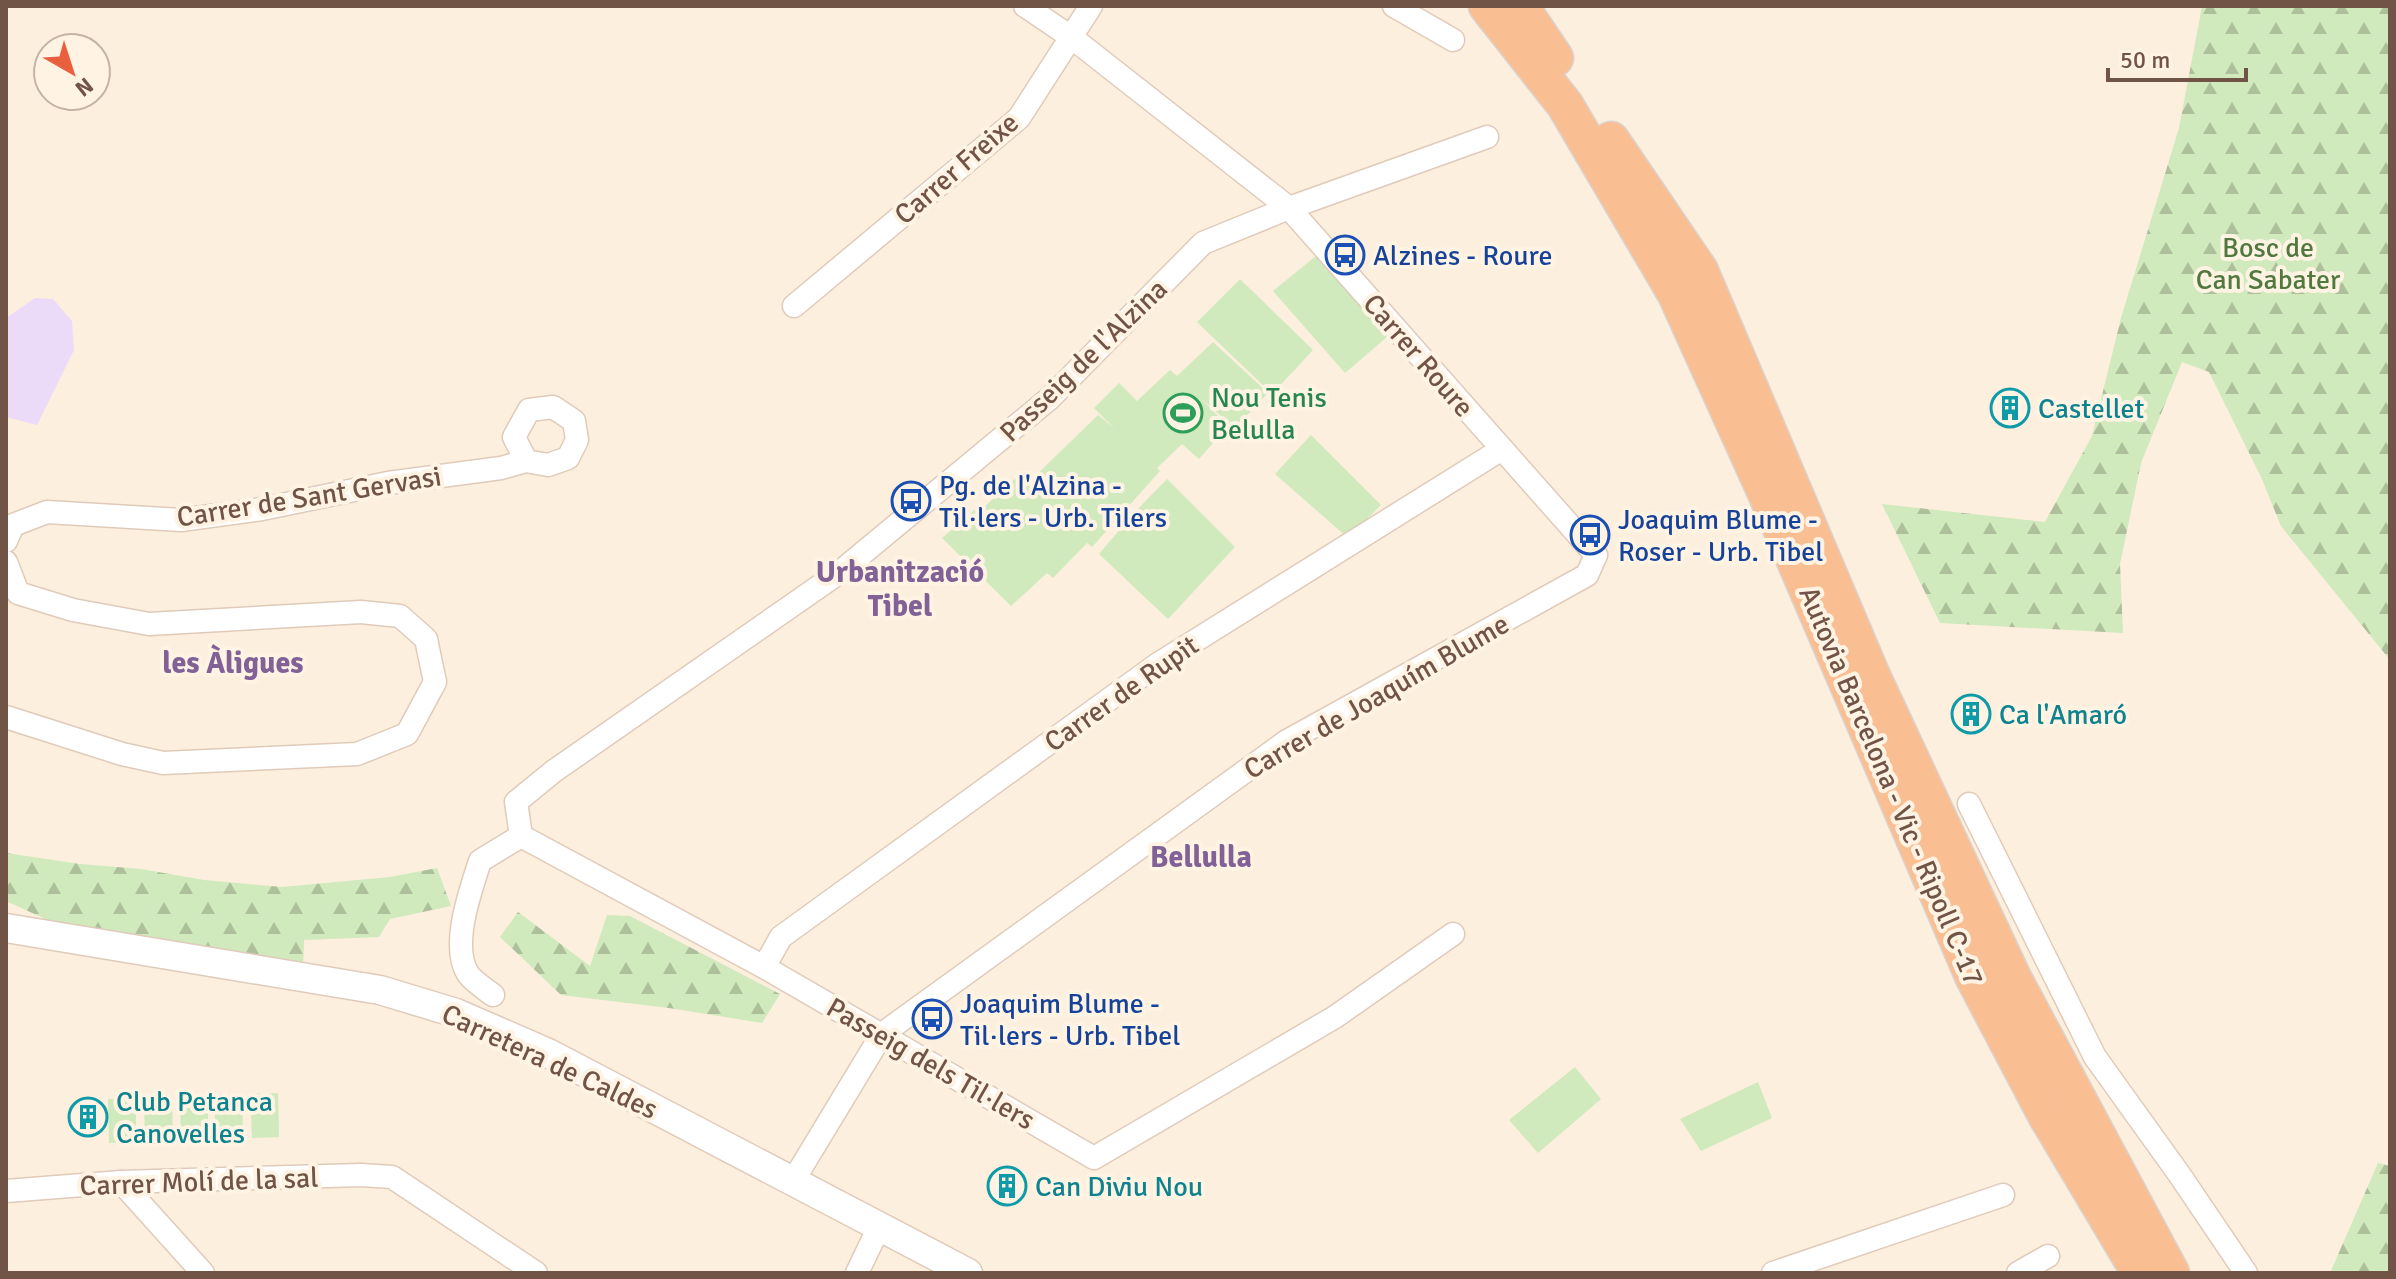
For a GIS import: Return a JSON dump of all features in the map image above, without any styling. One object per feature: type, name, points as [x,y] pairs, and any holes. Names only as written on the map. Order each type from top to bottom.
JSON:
[{"type":"highway","name":"Autovia Barcelona - Vic - Ripoll C-17","points":[[1487,6],[1565,105],[1676,294],[1766,493],[1974,978],[2046,1115],[2140,1273]]},
{"type":"highway","name":"Autovia Barcelona - Vic - Ripoll C-17","points":[[1520,6],[1700,271],[1872,676],[2013,978],[2171,1273]]},
{"type":"highway","points":[[1974,978],[2014,1088],[2113,1273]]},
{"type":"highway","points":[[2013,978],[2124,1168],[2199,1273]]},
{"type":"street","name":"Carrer Roure","points":[[1025,6],[1071,37],[1289,208],[1596,555],[1587,575]]},
{"type":"street","name":"Carrer Freixe","points":[[794,306],[1019,118],[1091,6]]},
{"type":"street","points":[[1394,6],[1453,40]]},
{"type":"street","name":"Passeig de l'Alzina","points":[[521,836],[516,802],[554,771],[840,572],[1050,398],[1203,243],[1289,208],[1487,137]]},
{"type":"street","name":"Carrer de Rupit","points":[[764,967],[781,937],[1158,664],[1502,449]]},
{"type":"street","name":"Carrer de Sant Gervasi","points":[[6,541],[13,525],[47,512],[181,520],[262,509],[388,483],[501,468],[526,461]]},
{"type":"street","points":[[6,562],[18,593],[73,610],[149,624],[361,612],[400,616],[426,639],[435,682],[407,734],[357,754],[163,763],[122,754],[6,717]]},
{"type":"street","name":"Carrer de Joaquím Blume","points":[[793,1181],[882,1034],[1287,741],[1587,575]]},
{"type":"street","points":[[1969,804],[2095,1057],[2246,1273]]},
{"type":"street","points":[[493,995],[468,974],[461,950],[465,911],[480,861],[521,836]]},
{"type":"street","name":"Passeig dels Til·lers","points":[[521,836],[764,967],[1094,1158],[1335,1017],[1453,934]]},
{"type":"street","name":"Carretera de Caldes","points":[[6,928],[380,990],[456,1013],[548,1053],[968,1273]]},
{"type":"street","name":"Carrer Molí de la sal","points":[[6,1191],[121,1182],[361,1175],[392,1177],[536,1273]]},
{"type":"street","points":[[121,1182],[203,1273]]},
{"type":"street","points":[[1773,1273],[2003,1195]]},
{"type":"street","points":[[857,1273],[879,1227]]},
{"type":"street","points":[[2018,1273],[2048,1256]]},
{"type":"shaded area","points":[[35,298],[53,299],[72,321],[74,350],[37,425],[6,417],[6,318]]},
{"type":"green space","name":"Bosc de Can Sabater","points":[[2202,6],[2390,6],[2390,660],[2281,526],[2261,477],[2209,372],[2182,362],[2141,463],[2120,564],[2123,633],[1940,623],[1882,504],[2045,522],[2092,436],[2121,318],[2179,128]]},
{"type":"green space","points":[[1316,256],[1387,337],[1345,373],[1273,291]]},
{"type":"green space","points":[[1240,279],[1313,350],[1272,394],[1197,322]]},
{"type":"green space","points":[[1213,342],[1268,393],[1235,428],[1199,397],[1228,426],[1199,459],[1182,444],[1157,468],[1160,471],[1092,547],[1087,543],[1053,578],[1047,573],[1011,606],[942,538],[978,507],[981,510],[1018,476],[1027,484],[1098,415],[1115,429],[1094,408],[1119,383],[1137,401],[1170,370],[1177,376]]},
{"type":"green space","points":[[1311,435],[1381,505],[1348,538],[1275,474]]},
{"type":"green space","points":[[1167,479],[1235,547],[1168,619],[1099,554]]},
{"type":"green space","points":[[6,853],[204,880],[282,887],[390,877],[437,868],[451,906],[390,919],[379,937],[304,940],[303,970],[54,923],[6,901]]},
{"type":"green space","points":[[518,912],[590,966],[607,915],[630,916],[780,994],[762,1023],[561,995],[500,937]]},
{"type":"green space","points":[[1575,1067],[1601,1099],[1538,1153],[1509,1120]]},
{"type":"green space","points":[[1758,1082],[1772,1118],[1701,1151],[1680,1119]]},
{"type":"green space","points":[[278,1093],[279,1137],[252,1138],[250,1094]]},
{"type":"green space","points":[[214,1094],[242,1094],[243,1138],[216,1138]]},
{"type":"green space","points":[[208,1095],[208,1139],[181,1140],[180,1096]]},
{"type":"green space","points":[[172,1096],[173,1141],[145,1141],[144,1097]]},
{"type":"green space","points":[[136,1098],[136,1142],[109,1143],[108,1099]]},
{"type":"green space","points":[[2378,1163],[2390,1166],[2390,1273],[2330,1273]]},
{"type":"place","name":"Alzines - Roure","points":[[1345,255]]},
{"type":"place","name":"Castellet","points":[[2010,408]]},
{"type":"place","name":"Nou Tenis Belulla","points":[[1183,413]]},
{"type":"place","name":"Pg. de l'Alzina - Til·lers - Urb. Tilers","points":[[911,501]]},
{"type":"place","name":"Joaquim Blume - Roser - Urb. Tibel","points":[[1590,535]]},
{"type":"place","name":"Ca l'Amaró","points":[[1971,714]]},
{"type":"place","name":"Joaquim Blume - Til·lers - Urb. Tibel","points":[[932,1019]]},
{"type":"place","name":"Club Petanca Canovelles","points":[[88,1117]]},
{"type":"place","name":"Can Diviu Nou","points":[[1007,1186]]},
{"type":"district","name":"Urbanització Tibel","points":[[900,589]]},
{"type":"district","name":"les Àligues","points":[[233,663]]},
{"type":"district","name":"Bellulla","points":[[1201,857]]}]
